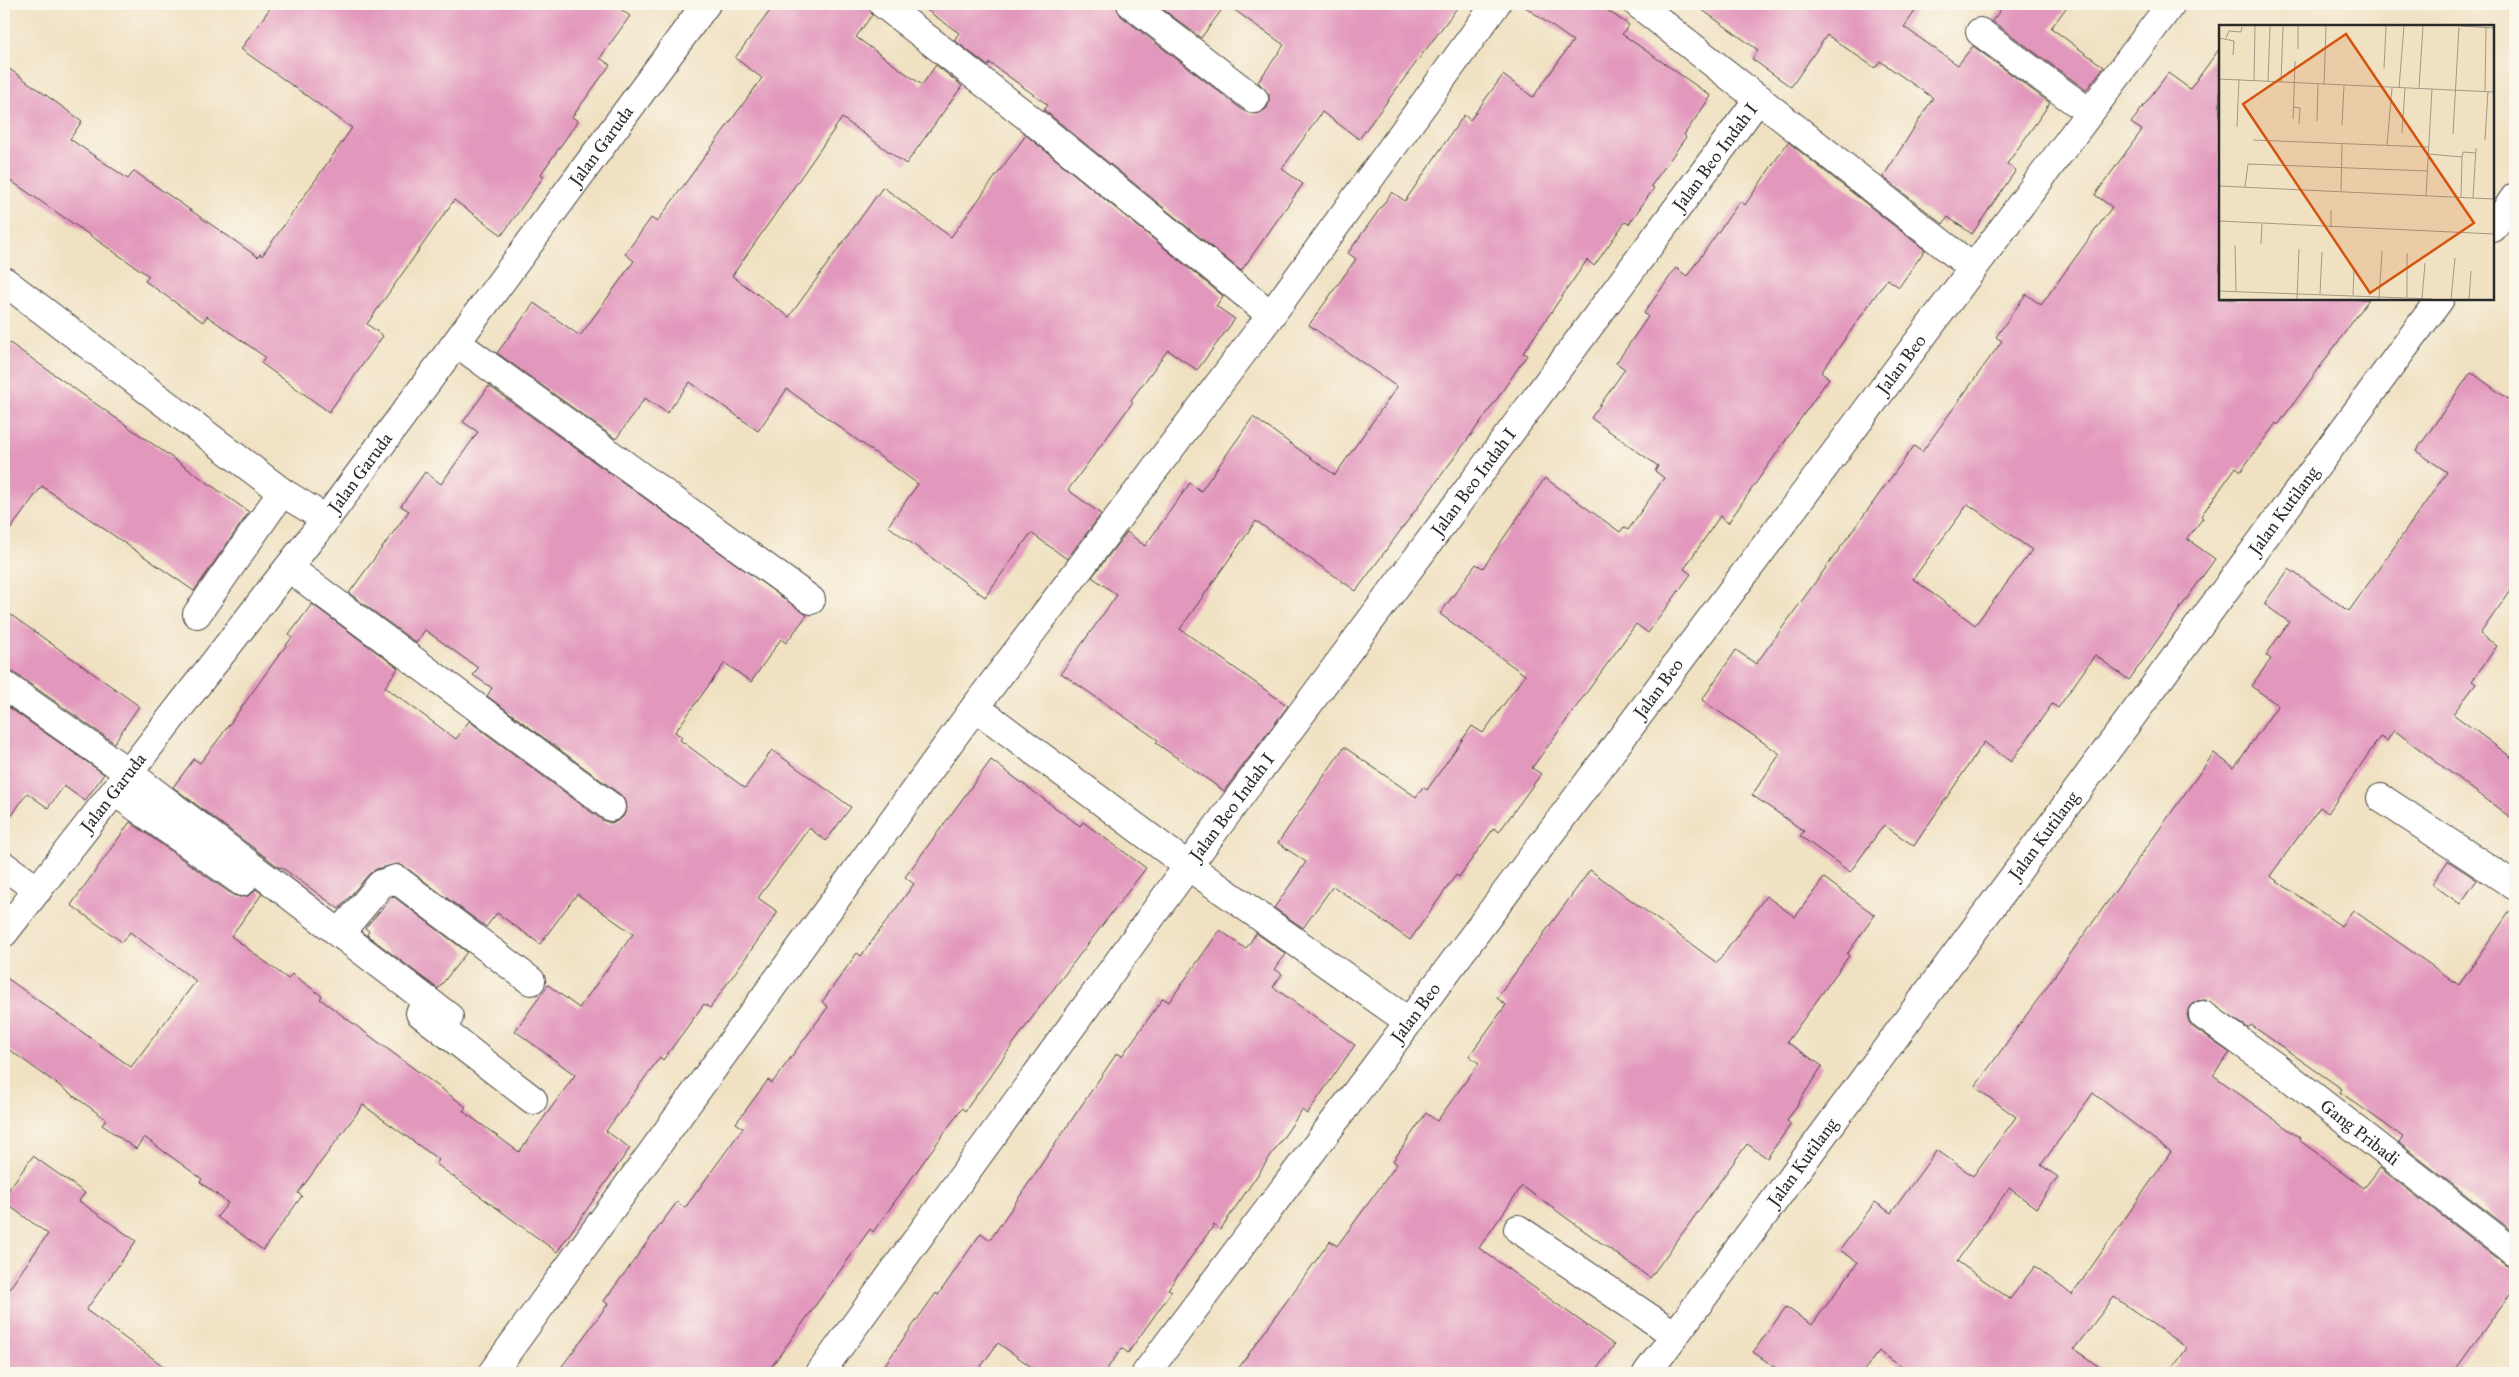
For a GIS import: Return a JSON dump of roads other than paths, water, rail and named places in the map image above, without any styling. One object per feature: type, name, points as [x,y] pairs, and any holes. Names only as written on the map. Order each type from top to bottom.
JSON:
[{"type":"street","name":"Jalan Garuda","points":[[4,933],[326,520],[706,4]]},
{"type":"street","points":[[883,4],[1029,118],[1271,315]]},
{"type":"street","points":[[1130,4],[1254,100]]},
{"type":"street","points":[[492,1373],[975,707],[1271,315],[1496,4]]},
{"type":"street","points":[[1638,4],[1973,268]]},
{"type":"street","name":"Jalan Beo","points":[[1146,1373],[2171,4]]},
{"type":"street","points":[[1980,32],[2089,112]]},
{"type":"street","name":"Jalan Beo Indah I","points":[[820,1373],[1188,866],[1759,98]]},
{"type":"street","points":[[4,281],[282,492],[326,520]]},
{"type":"street","name":"Jalan Kutilang","points":[[1647,1373],[2439,300]]},
{"type":"street","points":[[457,343],[811,600]]},
{"type":"street","points":[[197,614],[282,492]]},
{"type":"street","points":[[289,568],[611,807]]},
{"type":"street","points":[[4,685],[122,782],[332,947],[533,1100]]},
{"type":"street","points":[[975,707],[1188,866],[1408,1021]]},
{"type":"street","points":[[122,782],[339,934],[450,1017]]},
{"type":"street","points":[[2381,798],[2515,886]]},
{"type":"street","points":[[4,866],[38,890]]},
{"type":"street","points":[[339,934],[381,884],[396,879],[531,981]]},
{"type":"street","name":"Gang Pribadi","points":[[2203,1015],[2276,1067],[2515,1253]]},
{"type":"street","points":[[1518,1229],[1675,1335]]}]
